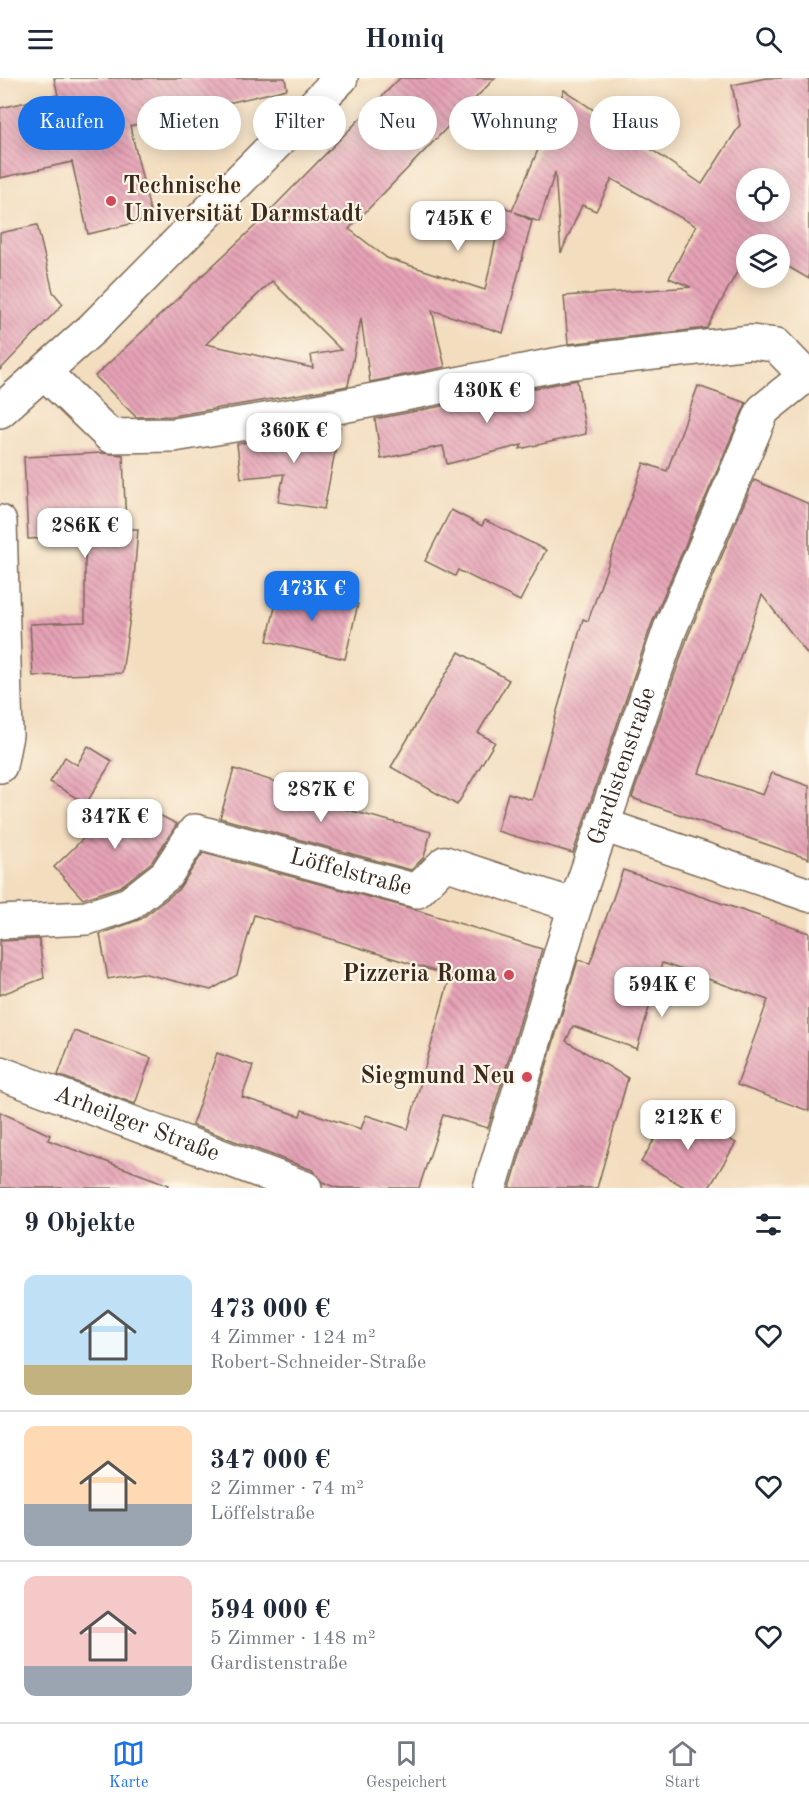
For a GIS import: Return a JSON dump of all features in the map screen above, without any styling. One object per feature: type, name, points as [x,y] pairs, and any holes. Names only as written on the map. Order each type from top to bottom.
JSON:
[{"type":"street","points":[[0,411],[45,374],[341,78]]},
{"type":"street","points":[[45,374],[110,436],[174,435],[301,414],[565,363],[750,342],[776,345],[807,373]]},
{"type":"street","name":"Gardistenstraße","points":[[490,1188],[575,906],[670,629],[763,410],[807,373]]},
{"type":"street","points":[[0,522],[6,735],[0,766]]},
{"type":"street","points":[[603,825],[809,895]]},
{"type":"street","name":"Löffelstraße","points":[[0,922],[87,918],[129,904],[166,875],[195,831],[417,891],[445,863],[575,906]]},
{"type":"street","name":"Arheilger Straße","points":[[0,1073],[305,1188]]},
{"type":"building","points":[[54,78],[285,78],[287,89],[241,100],[241,96],[137,96],[137,124],[130,126],[152,219],[88,234],[72,162],[0,178],[0,108],[18,104],[18,150],[125,150],[125,96],[54,96],[58,95]]},
{"type":"building","points":[[400,78],[495,78],[478,96],[449,96],[449,126],[437,138],[437,96],[382,96]]},
{"type":"building","points":[[766,78],[809,78],[809,279],[790,268],[790,234],[736,234],[736,274],[707,328],[568,344],[564,296],[691,287],[669,278],[696,226],[612,179],[596,211],[582,205],[561,253],[555,172],[539,222],[515,212],[532,221],[503,333],[432,310],[445,367],[370,382],[361,318],[348,386],[172,416],[136,417],[95,376],[254,227],[329,150],[346,150],[346,133],[358,121],[358,150],[425,150],[349,229],[387,258],[485,290],[503,206],[512,211],[538,150],[578,150],[578,100],[590,108],[590,150],[652,150],[702,184],[740,125],[732,85]],"holes":[[[272,281],[341,350],[311,355],[313,368],[206,344]]]},
{"type":"building","points":[[564,90],[573,96],[562,96]]},
{"type":"building","points":[[37,225],[53,292],[63,304],[0,370],[0,233]]},
{"type":"building","points":[[577,380],[586,434],[520,449],[522,445],[447,464],[443,446],[381,459],[375,419]]},
{"type":"building","points":[[698,386],[746,403],[652,623],[573,853],[497,831],[508,793],[532,800],[583,619],[588,621],[644,463],[667,471]]},
{"type":"building","points":[[340,426],[324,509],[278,502],[284,474],[241,478],[237,444]]},
{"type":"building","points":[[102,453],[123,455],[126,529],[138,529],[132,603],[122,673],[33,676],[30,624],[85,622],[85,536],[28,539],[24,457]]},
{"type":"building","points":[[754,480],[809,504],[809,656],[762,595],[699,773],[763,795],[772,773],[809,786],[809,859],[632,798],[688,636]]},
{"type":"building","points":[[451,510],[482,526],[485,520],[546,550],[520,601],[458,570],[455,576],[425,561]]},
{"type":"building","points":[[280,586],[358,604],[345,659],[267,641]]},
{"type":"building","points":[[459,652],[509,680],[478,733],[495,742],[457,805],[391,767]]},
{"type":"building","points":[[88,746],[112,761],[86,804],[50,782],[65,757],[77,765]]},
{"type":"building","points":[[234,769],[286,785],[284,793],[431,832],[424,857],[411,870],[220,818]]},
{"type":"building","points":[[121,802],[140,805],[177,824],[152,862],[120,887],[83,899],[54,867]]},
{"type":"building","points":[[203,853],[410,908],[542,949],[488,1128],[443,1115],[419,1188],[339,1188],[322,1182],[312,1170],[192,1125],[217,1053],[253,1066],[242,1097],[300,1116],[302,1110],[361,1129],[366,1115],[408,1129],[450,976],[254,915],[237,975],[211,990],[142,973],[108,979],[100,934],[141,919],[178,890]]},
{"type":"building","points":[[623,870],[809,933],[809,1111],[737,1085],[768,1000],[662,963],[637,1049],[573,1026],[566,1041],[628,1078],[597,1188],[510,1188],[578,960],[590,963]]},
{"type":"building","points":[[39,939],[44,978],[0,995],[0,941]]},
{"type":"building","points":[[74,1031],[151,1058],[135,1104],[58,1075]]},
{"type":"building","points":[[674,1106],[736,1143],[709,1188],[686,1188],[641,1162]]},
{"type":"building","points":[[0,1112],[50,1135],[48,1140],[169,1185],[168,1188],[0,1188]]},
{"type":"place","name":"Technische Universität Darmstadt","points":[[111,201]]},
{"type":"place","name":"Pizzeria Roma","points":[[509,975]]},
{"type":"place","name":"Siegmund Neu","points":[[527,1077]]}]
